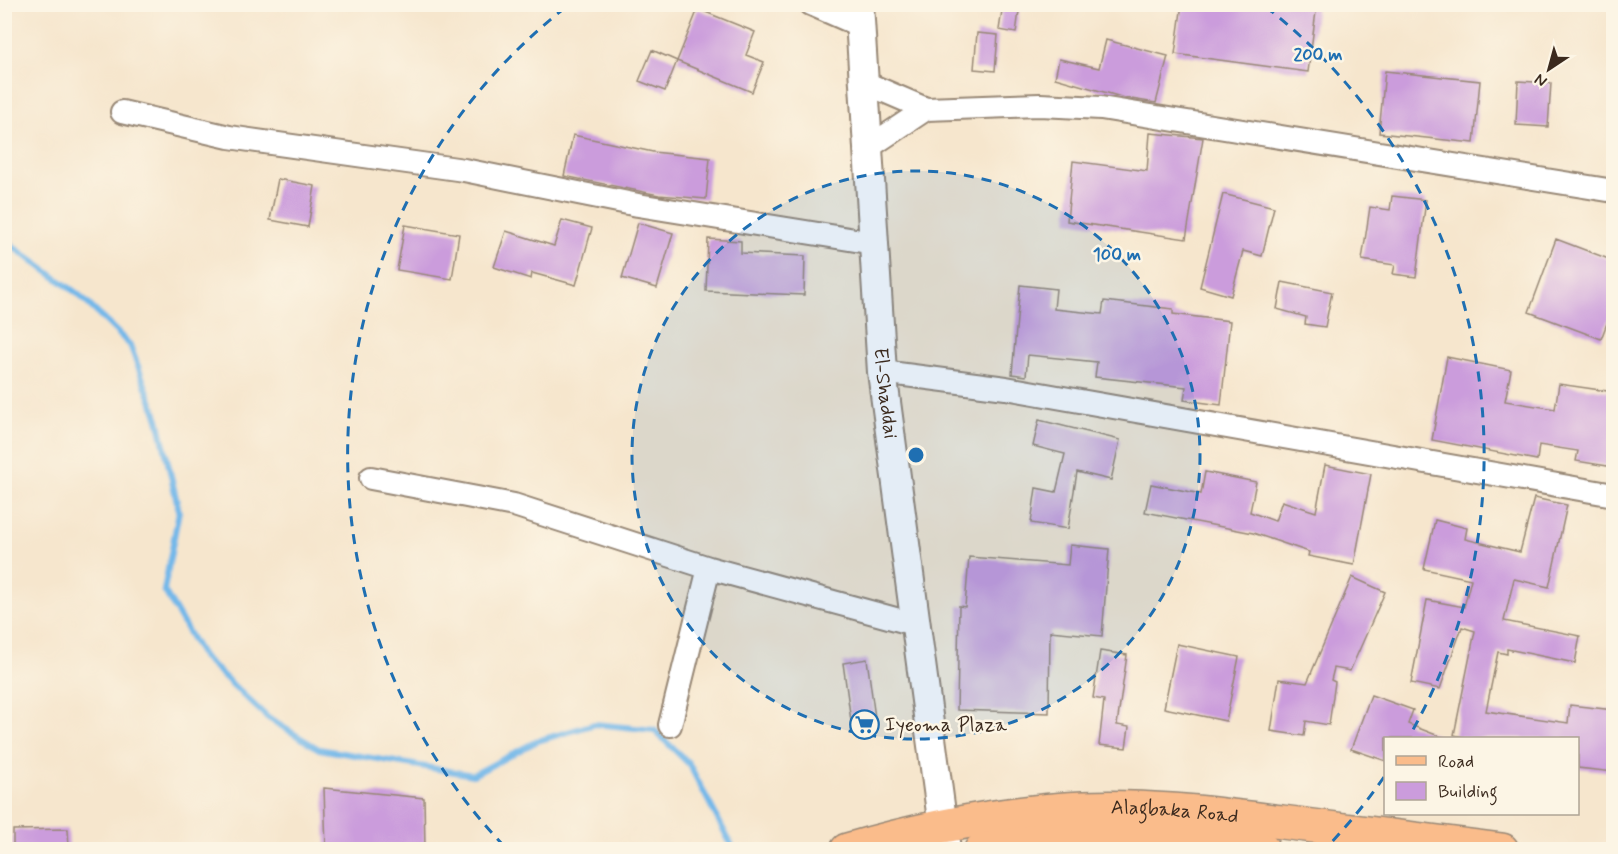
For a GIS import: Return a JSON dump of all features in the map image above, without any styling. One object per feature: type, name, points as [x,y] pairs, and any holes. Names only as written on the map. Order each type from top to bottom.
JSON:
[{"type":"main road","name":"Alagbaka Road","points":[[846,849],[944,838],[1013,814],[1083,808],[1140,808],[1235,816],[1502,849]]},
{"type":"main road","name":"Alagbaka Road","points":[[981,849],[1043,840],[1106,835],[1263,849]]},
{"type":"street","points":[[811,4],[859,15]]},
{"type":"street","name":"El-Shaddai","points":[[859,15],[882,372],[944,838]]},
{"type":"street","points":[[863,82],[926,109],[1040,105],[1101,108],[1614,191]]},
{"type":"street","points":[[869,147],[926,109]]},
{"type":"street","points":[[122,112],[229,137],[464,170],[638,205],[874,243]]},
{"type":"street","points":[[882,372],[1006,388],[1614,495]]},
{"type":"street","points":[[371,478],[514,505],[709,568],[914,624]]},
{"type":"street","points":[[670,725],[709,568]]},
{"type":"building","points":[[1003,4],[1020,4],[1016,33],[999,30]]},
{"type":"building","points":[[1182,4],[1317,4],[1308,72],[1175,54]]},
{"type":"building","points":[[698,9],[755,32],[746,55],[764,62],[752,92],[677,61]]},
{"type":"building","points":[[977,33],[998,35],[995,71],[974,69]]},
{"type":"building","points":[[1106,40],[1168,56],[1156,103],[1125,98],[1055,78],[1059,59],[1099,68]]},
{"type":"building","points":[[652,50],[677,61],[665,91],[639,81]]},
{"type":"building","points":[[1385,71],[1480,81],[1474,143],[1379,133]]},
{"type":"building","points":[[1518,81],[1551,83],[1548,127],[1516,125]]},
{"type":"building","points":[[1150,133],[1203,138],[1186,239],[1067,221],[1073,161],[1147,171]]},
{"type":"building","points":[[573,135],[653,152],[710,158],[706,199],[659,195],[564,176]]},
{"type":"building","points":[[278,179],[315,186],[308,227],[270,220]]},
{"type":"building","points":[[1223,194],[1274,207],[1262,256],[1243,251],[1231,296],[1200,287]]},
{"type":"building","points":[[1392,196],[1426,200],[1416,277],[1393,274],[1395,265],[1362,260],[1370,207],[1390,210]]},
{"type":"building","points":[[562,220],[592,228],[576,285],[532,273],[531,279],[494,267],[506,231],[554,246]]},
{"type":"building","points":[[638,223],[673,233],[657,288],[622,278]]},
{"type":"building","points":[[405,225],[459,234],[452,279],[397,270]]},
{"type":"building","points":[[708,239],[741,241],[741,253],[805,256],[804,295],[706,291]]},
{"type":"building","points":[[1556,239],[1614,261],[1614,305],[1601,339],[1529,312]]},
{"type":"building","points":[[1282,282],[1332,292],[1325,327],[1305,324],[1306,317],[1277,309]]},
{"type":"building","points":[[1020,285],[1056,289],[1054,309],[1102,314],[1104,301],[1173,309],[1173,314],[1230,321],[1221,405],[1184,400],[1186,387],[1095,377],[1097,362],[1028,355],[1026,376],[1012,374]]},
{"type":"building","points":[[1447,357],[1511,370],[1505,401],[1555,409],[1559,384],[1614,392],[1614,467],[1576,461],[1578,451],[1539,445],[1537,460],[1432,440]]},
{"type":"building","points":[[1039,420],[1120,440],[1111,480],[1077,472],[1068,529],[1031,523],[1036,488],[1056,492],[1065,454],[1033,446]]},
{"type":"building","points":[[1325,465],[1371,474],[1354,565],[1308,556],[1309,552],[1253,533],[1145,512],[1151,484],[1201,494],[1205,472],[1256,482],[1250,512],[1275,521],[1282,501],[1316,512]]},
{"type":"building","points":[[1534,498],[1567,505],[1549,587],[1514,579],[1504,621],[1580,636],[1575,663],[1507,649],[1507,654],[1498,652],[1486,711],[1568,723],[1570,705],[1614,710],[1614,772],[1579,768],[1579,737],[1464,737],[1454,735],[1475,631],[1462,627],[1440,689],[1411,683],[1427,600],[1464,607],[1471,579],[1424,569],[1435,520],[1467,528],[1465,539],[1520,552]]},
{"type":"building","points":[[1070,545],[1109,549],[1102,636],[1050,631],[1049,713],[957,710],[959,606],[965,607],[969,557],[1068,565]]},
{"type":"building","points":[[1352,577],[1385,592],[1350,671],[1334,668],[1331,680],[1335,682],[1329,725],[1306,721],[1304,736],[1271,731],[1279,679],[1307,683]]},
{"type":"building","points":[[1177,644],[1239,657],[1226,721],[1164,708]]},
{"type":"building","points":[[1100,651],[1127,655],[1117,725],[1129,727],[1126,748],[1099,745],[1104,700],[1093,698]]},
{"type":"building","points":[[867,659],[876,725],[852,728],[843,663]]},
{"type":"building","points":[[1371,695],[1413,710],[1408,724],[1441,737],[1384,737],[1384,760],[1351,749]]},
{"type":"building","points":[[324,788],[424,798],[425,849],[326,849]]},
{"type":"building","points":[[68,829],[69,849],[13,849],[13,830]]},
{"type":"waterway","points":[[4,240],[78,294],[130,345],[158,419],[179,511],[164,590],[202,656],[268,718],[319,749],[473,775],[537,741],[595,724],[654,730],[689,764],[734,850]]},
{"type":"place","name":"Iyeoma Plaza","points":[[864,725]]}]
